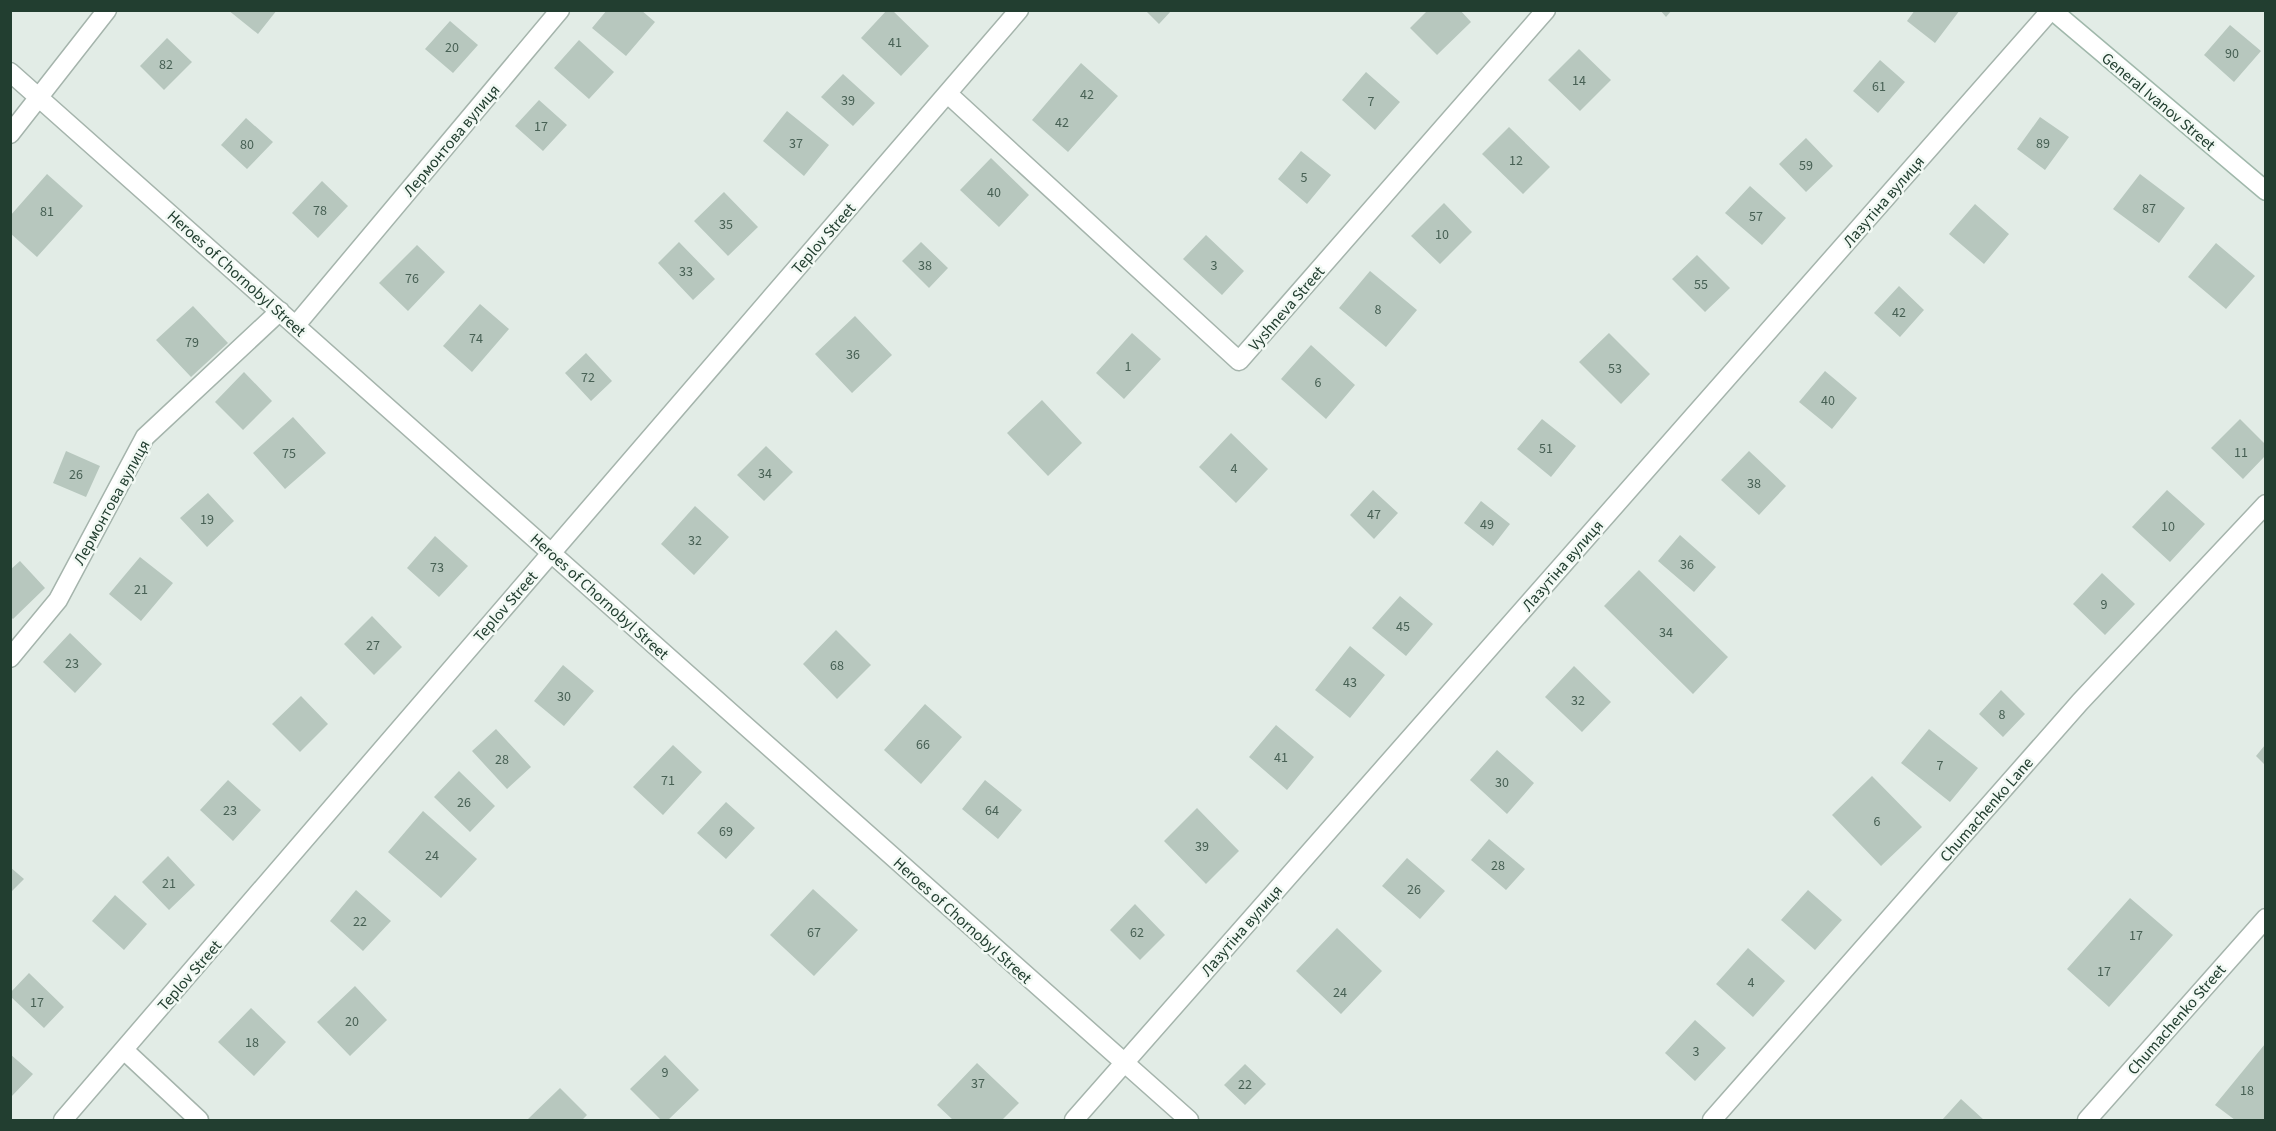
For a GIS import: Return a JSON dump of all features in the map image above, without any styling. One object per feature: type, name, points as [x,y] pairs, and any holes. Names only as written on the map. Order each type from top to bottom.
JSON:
[{"type":"street","points":[[10,134],[107,10]]},
{"type":"street","name":"Лермонтова вулиця","points":[[296,325],[561,10]]},
{"type":"street","name":"Teplov Street","points":[[63,1120],[1018,10]]},
{"type":"street","name":"Vyshneva Street","points":[[948,94],[1239,361],[1546,10]]},
{"type":"street","name":"General Ivanov Street","points":[[2051,10],[2265,191]]},
{"type":"street","name":"Лазутіна вулиця","points":[[1074,1120],[2051,10]]},
{"type":"street","name":"Heroes of Chornobyl Street","points":[[10,72],[1189,1120]]},
{"type":"street","name":"Лермонтова вулиця","points":[[10,658],[58,600],[145,437],[280,311]]},
{"type":"street","name":"Chumachenko Lane","points":[[1712,1120],[2080,702],[2265,504]]},
{"type":"street","name":"Chumachenko Street","points":[[2087,1120],[2265,918]]},
{"type":"street","points":[[124,1050],[199,1120]]},
{"type":"building","points":[[228,10],[277,10],[258,34]]},
{"type":"building","points":[[607,10],[641,10],[655,22],[626,56],[592,28]]},
{"type":"building","points":[[887,10],[892,10],[929,46],[901,76],[861,38]]},
{"type":"building","points":[[1145,10],[1172,10],[1159,24]]},
{"type":"building","points":[[1428,10],[1460,10],[1471,22],[1437,55],[1410,28]]},
{"type":"building","points":[[1660,10],[1672,10],[1666,17]]},
{"type":"building","points":[[1915,10],[1960,10],[1935,43],[1907,21]]},
{"type":"building","points":[[450,21],[478,45],[453,73],[425,49]]},
{"type":"building","points":[[2230,25],[2261,51],[2234,82],[2204,55]]},
{"type":"building","points":[[167,38],[192,62],[164,90],[140,66]]},
{"type":"building","points":[[579,40],[614,72],[589,99],[554,68]]},
{"type":"building","points":[[1579,49],[1611,80],[1580,111],[1548,80]]},
{"type":"building","points":[[1880,60],[1905,82],[1878,113],[1853,91]]},
{"type":"building","points":[[1081,63],[1118,96],[1068,152],[1032,120]]},
{"type":"building","points":[[1366,72],[1400,102],[1375,130],[1342,100]]},
{"type":"building","points":[[843,74],[875,103],[853,126],[821,97]]},
{"type":"building","points":[[539,100],[567,125],[543,151],[515,126]]},
{"type":"building","points":[[787,111],[829,145],[804,176],[763,141]]},
{"type":"building","points":[[2040,117],[2069,137],[2045,170],[2017,149]]},
{"type":"building","points":[[246,118],[273,142],[247,169],[221,145]]},
{"type":"building","points":[[1509,127],[1550,167],[1523,194],[1482,154]]},
{"type":"building","points":[[1806,138],[1833,166],[1806,192],[1779,164]]},
{"type":"building","points":[[1301,151],[1331,175],[1307,204],[1278,179]]},
{"type":"building","points":[[991,158],[1029,195],[999,227],[960,190]]},
{"type":"building","points":[[47,174],[83,206],[37,257],[10,233],[10,216]]},
{"type":"building","points":[[2140,174],[2185,208],[2159,243],[2113,209]]},
{"type":"building","points":[[322,181],[348,206],[318,238],[292,213]]},
{"type":"building","points":[[1750,186],[1786,218],[1762,245],[1725,213]]},
{"type":"building","points":[[724,192],[758,227],[728,256],[694,221]]},
{"type":"building","points":[[1444,203],[1472,232],[1440,264],[1411,236]]},
{"type":"building","points":[[1975,204],[2009,234],[1984,264],[1949,234]]},
{"type":"building","points":[[1206,235],[1244,271],[1222,295],[1183,259]]},
{"type":"building","points":[[679,242],[715,279],[693,300],[658,263]]},
{"type":"building","points":[[921,242],[948,268],[929,288],[902,261]]},
{"type":"building","points":[[2216,243],[2255,276],[2226,309],[2188,277]]},
{"type":"building","points":[[417,245],[445,272],[408,311],[379,283]]},
{"type":"building","points":[[1697,255],[1730,288],[1705,312],[1672,279]]},
{"type":"building","points":[[1370,271],[1417,310],[1386,347],[1339,308]]},
{"type":"building","points":[[1899,286],[1924,310],[1900,337],[1874,313]]},
{"type":"building","points":[[480,304],[509,329],[472,372],[443,346]]},
{"type":"building","points":[[193,306],[228,343],[191,377],[156,340]]},
{"type":"building","points":[[855,316],[892,355],[852,393],[815,354]]},
{"type":"building","points":[[1132,333],[1161,359],[1124,399],[1096,373]]},
{"type":"building","points":[[1609,333],[1650,374],[1621,404],[1579,362]]},
{"type":"building","points":[[1311,345],[1355,385],[1326,419],[1281,379]]},
{"type":"building","points":[[586,353],[612,381],[591,401],[565,373]]},
{"type":"building","points":[[1825,371],[1857,398],[1832,429],[1799,402]]},
{"type":"building","points":[[244,372],[272,401],[243,430],[215,402]]},
{"type":"building","points":[[1042,400],[1082,443],[1048,476],[1007,433]]},
{"type":"building","points":[[293,417],[326,453],[285,489],[253,453]]},
{"type":"building","points":[[1542,419],[1576,446],[1551,477],[1517,449]]},
{"type":"building","points":[[2240,419],[2265,444],[2265,456],[2243,479],[2211,448]]},
{"type":"building","points":[[1231,433],[1268,469],[1236,503],[1199,467]]},
{"type":"building","points":[[766,446],[793,472],[764,501],[737,475]]},
{"type":"building","points":[[66,451],[100,466],[86,497],[53,483]]},
{"type":"building","points":[[1749,451],[1786,486],[1759,515],[1721,480]]},
{"type":"building","points":[[1373,490],[1398,513],[1374,539],[1350,515]]},
{"type":"building","points":[[2167,490],[2205,524],[2170,562],[2132,527]]},
{"type":"building","points":[[208,493],[234,521],[207,547],[180,518]]},
{"type":"building","points":[[1481,501],[1510,524],[1493,546],[1464,523]]},
{"type":"building","points":[[695,506],[729,537],[694,575],[661,544]]},
{"type":"building","points":[[1680,535],[1716,567],[1694,592],[1658,561]]},
{"type":"building","points":[[435,536],[468,566],[439,597],[407,568]]},
{"type":"building","points":[[140,557],[173,583],[141,621],[109,594]]},
{"type":"building","points":[[20,561],[45,588],[13,619],[10,616],[10,570]]},
{"type":"building","points":[[1639,570],[1728,657],[1693,694],[1604,606]]},
{"type":"building","points":[[2102,573],[2135,604],[2105,635],[2073,604]]},
{"type":"building","points":[[1400,596],[1433,624],[1406,656],[1372,628]]},
{"type":"building","points":[[372,616],[402,647],[374,675],[344,644]]},
{"type":"building","points":[[836,630],[871,665],[837,699],[803,664]]},
{"type":"building","points":[[70,633],[102,664],[75,693],[43,662]]},
{"type":"building","points":[[1350,646],[1385,675],[1350,718],[1315,690]]},
{"type":"building","points":[[563,665],[594,691],[564,726],[534,701]]},
{"type":"building","points":[[1574,666],[1611,702],[1582,732],[1545,697]]},
{"type":"building","points":[[2001,690],[2025,714],[2003,737],[1979,714]]},
{"type":"building","points":[[301,696],[328,724],[300,752],[272,724]]},
{"type":"building","points":[[925,704],[962,737],[921,784],[884,750]]},
{"type":"building","points":[[1276,725],[1314,757],[1287,790],[1249,757]]},
{"type":"building","points":[[496,729],[531,767],[507,789],[472,751]]},
{"type":"building","points":[[1929,729],[1978,768],[1950,802],[1901,763]]},
{"type":"building","points":[[673,745],[702,772],[663,815],[633,787]]},
{"type":"building","points":[[2265,745],[2265,765],[2256,756]]},
{"type":"building","points":[[1497,750],[1534,783],[1507,814],[1470,780]]},
{"type":"building","points":[[459,771],[495,806],[470,832],[434,797]]},
{"type":"building","points":[[1872,776],[1922,827],[1881,866],[1832,815]]},
{"type":"building","points":[[228,780],[261,810],[233,841],[200,810]]},
{"type":"building","points":[[985,780],[1022,810],[998,839],[962,809]]},
{"type":"building","points":[[726,802],[755,828],[726,859],[697,833]]},
{"type":"building","points":[[1197,808],[1239,851],[1206,884],[1164,841]]},
{"type":"building","points":[[423,811],[477,859],[441,898],[388,852]]},
{"type":"building","points":[[1489,839],[1525,869],[1506,890],[1471,860]]},
{"type":"building","points":[[168,856],[195,885],[169,910],[142,882]]},
{"type":"building","points":[[1407,858],[1445,891],[1420,919],[1382,886]]},
{"type":"building","points":[[10,867],[24,879],[10,893]]},
{"type":"building","points":[[813,889],[858,930],[814,976],[770,935]]},
{"type":"building","points":[[356,890],[391,921],[363,951],[330,921]]},
{"type":"building","points":[[1808,890],[1842,920],[1815,950],[1781,920]]},
{"type":"building","points":[[115,895],[147,924],[124,950],[92,921]]},
{"type":"building","points":[[2130,898],[2173,935],[2109,1007],[2067,969]]},
{"type":"building","points":[[1135,904],[1165,935],[1140,960],[1110,930]]},
{"type":"building","points":[[1337,928],[1382,971],[1341,1014],[1296,971]]},
{"type":"building","points":[[1748,948],[1785,981],[1753,1017],[1716,984]]},
{"type":"building","points":[[29,973],[64,1007],[44,1028],[10,996],[10,993]]},
{"type":"building","points":[[355,986],[387,1020],[350,1056],[317,1022]]},
{"type":"building","points":[[251,1008],[286,1042],[254,1076],[218,1042]]},
{"type":"building","points":[[1695,1020],[1726,1048],[1695,1081],[1665,1053]]},
{"type":"building","points":[[2265,1044],[2265,1120],[2235,1120],[2215,1105]]},
{"type":"building","points":[[10,1054],[33,1074],[10,1098]]},
{"type":"building","points":[[665,1055],[699,1090],[668,1120],[661,1120],[630,1089]]},
{"type":"building","points":[[977,1063],[1019,1103],[1002,1120],[953,1120],[937,1105]]},
{"type":"building","points":[[1245,1064],[1266,1084],[1245,1105],[1224,1085]]},
{"type":"building","points":[[560,1088],[587,1115],[582,1120],[527,1120]]},
{"type":"building","points":[[1961,1099],[1984,1120],[1942,1120]]}]
